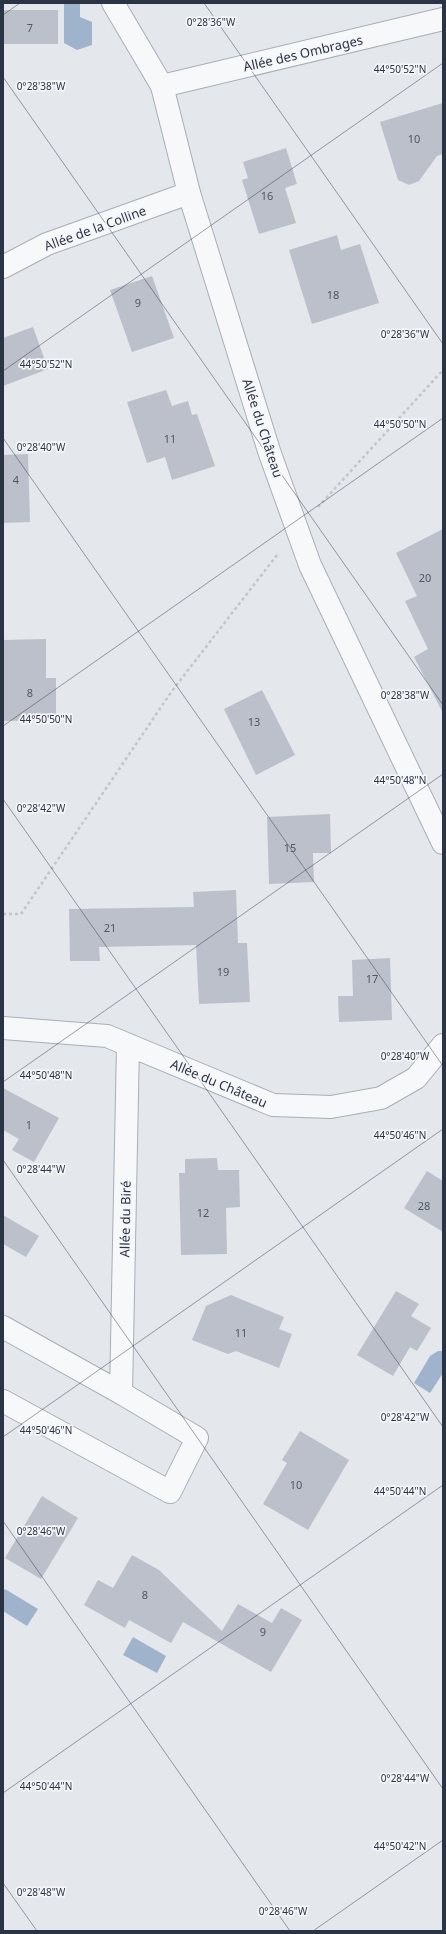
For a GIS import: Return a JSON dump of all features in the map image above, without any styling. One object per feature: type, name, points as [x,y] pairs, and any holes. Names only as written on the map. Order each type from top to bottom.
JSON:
[{"type":"street","name":"Allée du Château","points":[[113,3],[162,86],[189,193],[269,451],[310,566],[369,692],[436,810],[443,843]]},
{"type":"street","name":"Allée des Ombrages","points":[[162,86],[443,19]]},
{"type":"street","name":"Allée de la Colline","points":[[3,267],[47,244],[189,193]]},
{"type":"street","name":"Allée du Château","points":[[3,1028],[107,1036],[273,1105],[331,1107],[381,1098],[416,1078],[443,1045]]},
{"type":"street","name":"Allée du Biré","points":[[121,1393],[128,1045]]},
{"type":"street","points":[[3,1327],[121,1393],[197,1438],[170,1492],[3,1401]]},
{"type":"path","points":[[3,914],[21,914],[172,691],[297,530],[443,370]]},
{"type":"water","points":[[64,3],[80,3],[80,17],[92,22],[92,45],[77,50],[64,43]]},
{"type":"water","points":[[438,1351],[443,1351],[443,1373],[430,1393],[414,1383],[430,1356]]},
{"type":"water","points":[[5,1589],[38,1609],[27,1626],[3,1611],[3,1592]]},
{"type":"water","points":[[133,1637],[166,1656],[157,1673],[123,1655]]},
{"type":"building","points":[[3,10],[58,10],[58,44],[3,44]]},
{"type":"building","points":[[443,103],[443,154],[437,156],[419,181],[409,185],[398,180],[380,122]]},
{"type":"building","points":[[286,148],[297,184],[285,188],[296,223],[259,234],[242,180],[248,178],[243,162]]},
{"type":"building","points":[[337,235],[341,250],[360,244],[379,303],[312,324],[289,250]]},
{"type":"building","points":[[152,276],[174,338],[132,352],[110,290]]},
{"type":"building","points":[[33,327],[48,369],[3,386],[3,338]]},
{"type":"building","points":[[166,390],[172,406],[188,401],[192,415],[197,414],[215,466],[172,480],[165,457],[147,463],[127,402]]},
{"type":"building","points":[[28,454],[30,522],[3,523],[3,455]]},
{"type":"building","points":[[443,529],[443,713],[414,657],[428,649],[405,601],[417,596],[396,553]]},
{"type":"building","points":[[46,639],[46,678],[56,678],[56,720],[3,721],[3,640]]},
{"type":"building","points":[[262,690],[295,755],[256,775],[224,709]]},
{"type":"building","points":[[330,814],[331,853],[313,853],[314,882],[269,884],[267,817]]},
{"type":"building","points":[[236,890],[238,943],[247,943],[250,1002],[199,1004],[196,945],[99,947],[100,961],[70,961],[69,909],[194,907],[193,892]]},
{"type":"building","points":[[390,958],[392,1020],[339,1022],[338,996],[353,996],[352,960]]},
{"type":"building","points":[[3,1088],[59,1118],[34,1162],[12,1150],[19,1139],[3,1130]]},
{"type":"building","points":[[217,1158],[218,1170],[239,1170],[240,1207],[226,1208],[227,1254],[181,1255],[179,1173],[185,1173],[185,1159]]},
{"type":"building","points":[[427,1171],[443,1181],[443,1232],[404,1208]]},
{"type":"building","points":[[3,1215],[39,1236],[26,1257],[3,1244]]},
{"type":"building","points":[[396,1291],[419,1304],[411,1316],[431,1328],[417,1351],[410,1347],[393,1376],[357,1355]]},
{"type":"building","points":[[231,1295],[284,1317],[279,1329],[292,1334],[279,1368],[236,1351],[228,1354],[192,1340],[206,1306]]},
{"type":"building","points":[[300,1431],[349,1460],[308,1530],[263,1504],[287,1463],[282,1460]]},
{"type":"building","points":[[42,1496],[78,1518],[41,1579],[5,1558]]},
{"type":"building","points":[[132,1555],[159,1570],[222,1631],[238,1604],[272,1623],[281,1608],[302,1620],[271,1672],[183,1622],[171,1643],[129,1620],[125,1628],[84,1605],[98,1580],[113,1588]]}]
